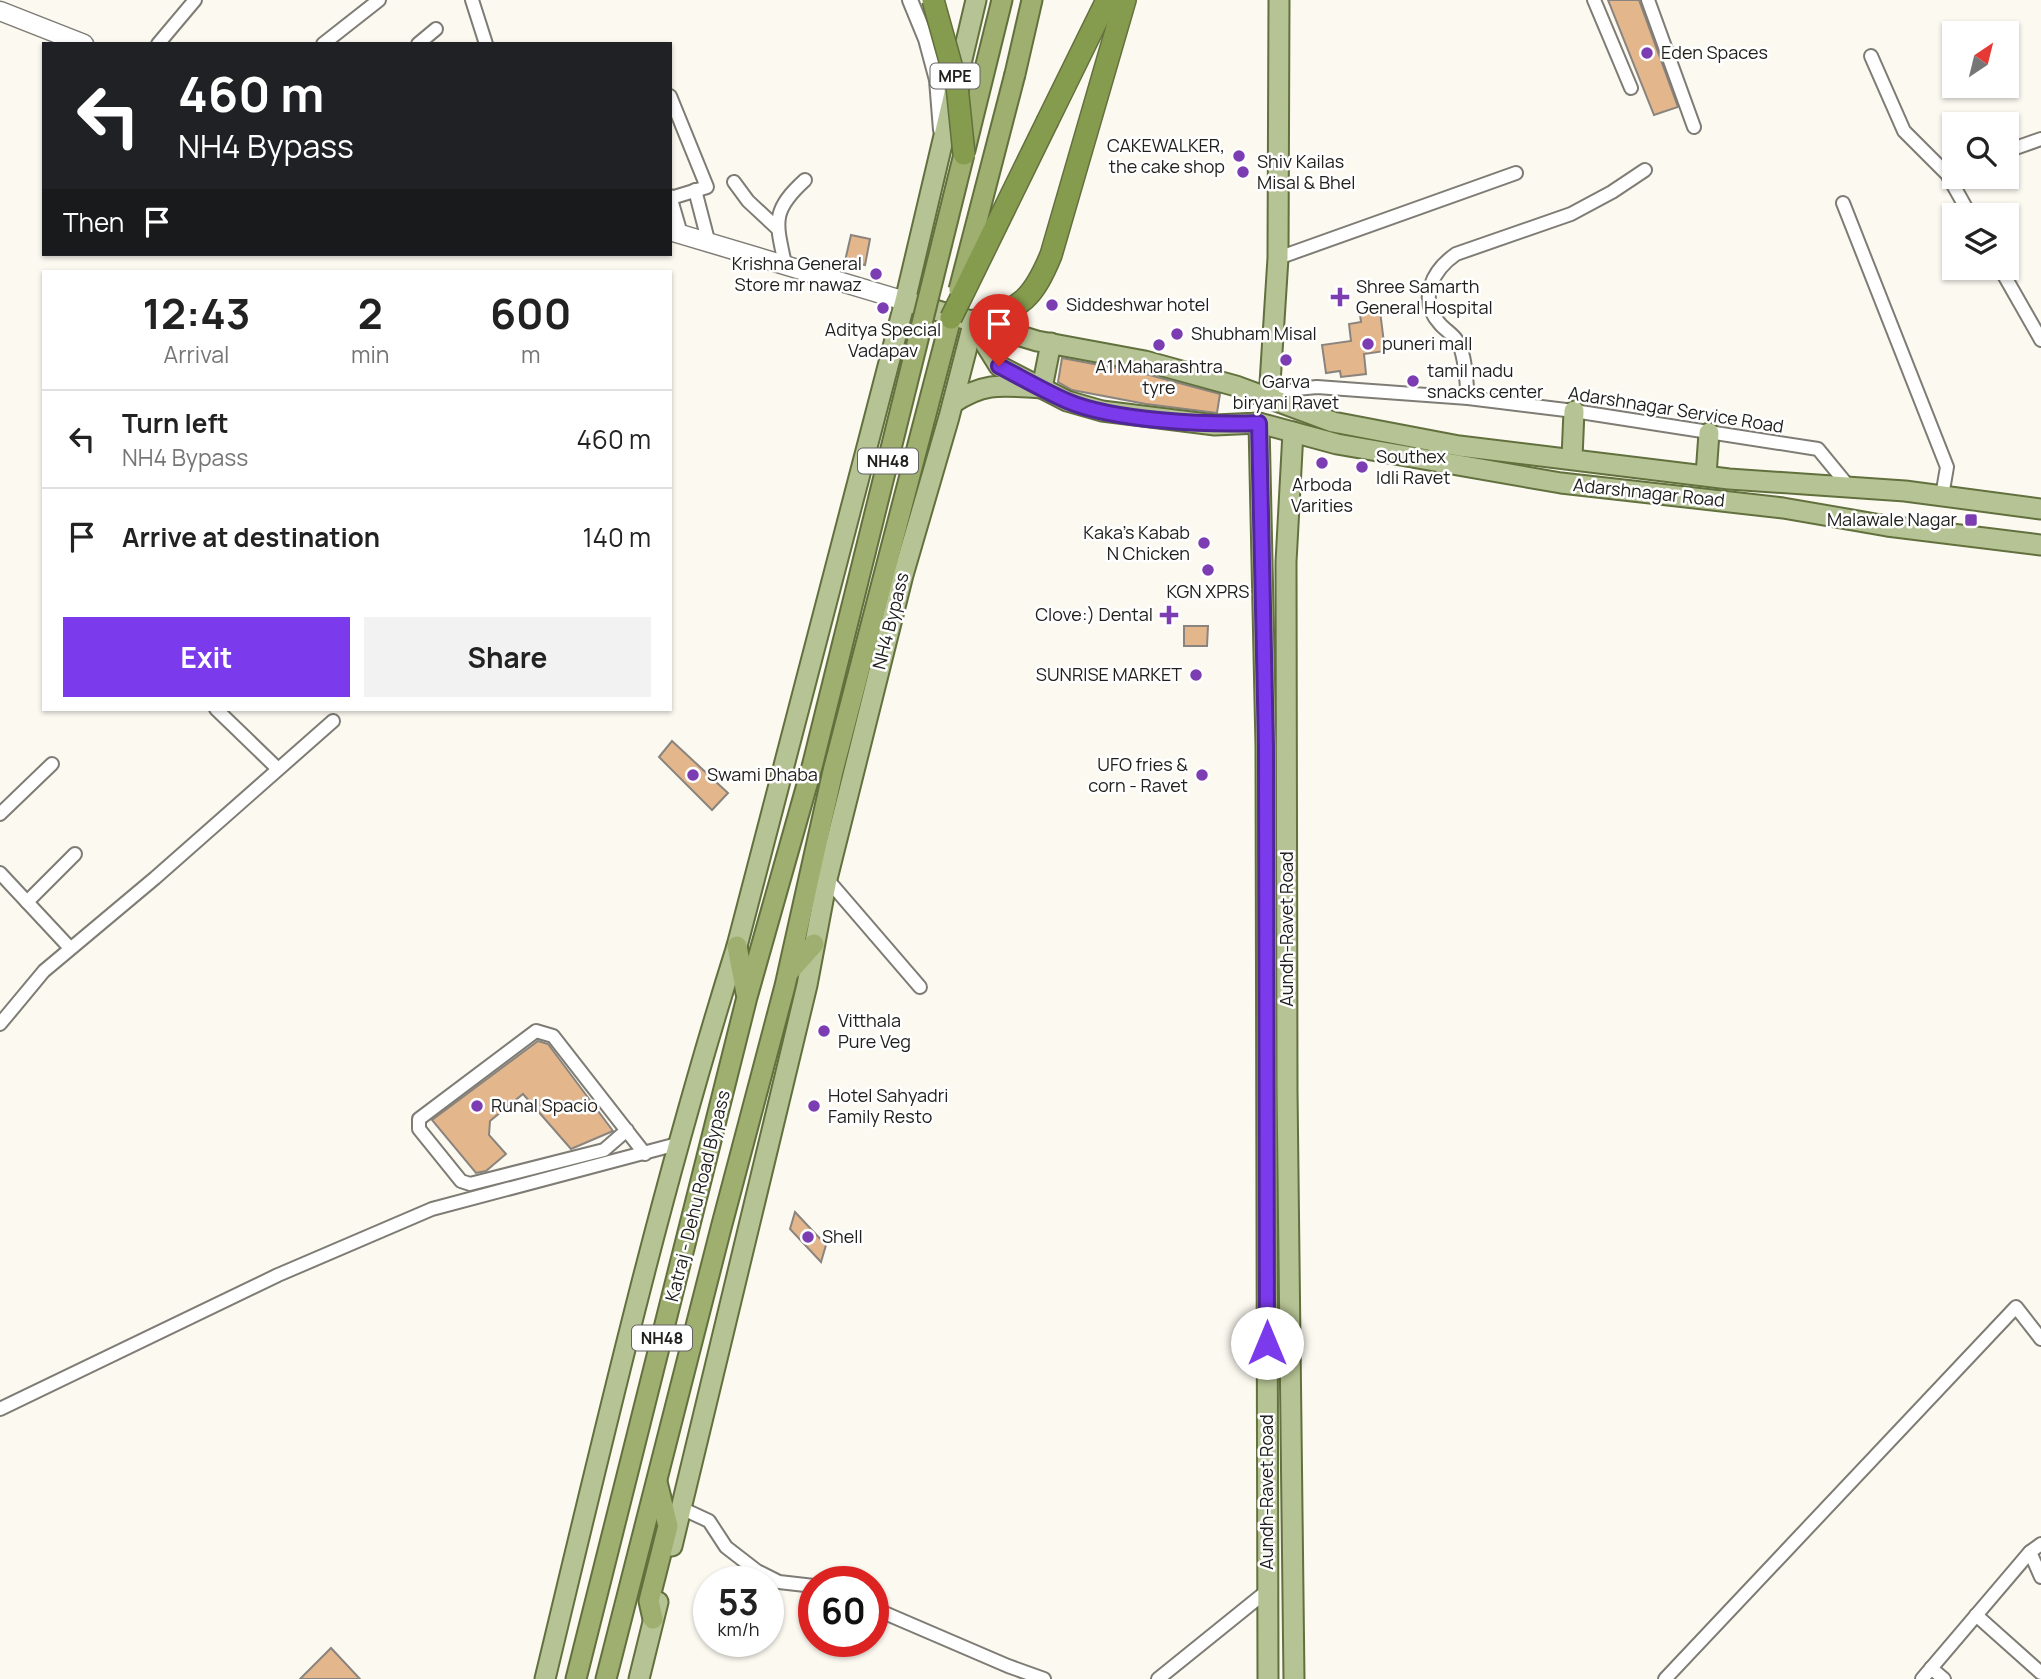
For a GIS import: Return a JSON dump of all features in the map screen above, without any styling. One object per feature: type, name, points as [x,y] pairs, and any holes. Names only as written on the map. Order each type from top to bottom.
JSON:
[{"type":"highway","name":"MPE","points":[[933,0],[957,86],[964,154]]},
{"type":"highway","name":"NH48","points":[[747,998],[812,768],[1002,0]]},
{"type":"highway","name":"NH48","points":[[810,931],[833,771],[1032,0]]},
{"type":"highway","points":[[951,318],[1107,0]]},
{"type":"highway","points":[[977,322],[1015,309],[1032,293],[1042,276],[1125,0]]},
{"type":"highway","name":"Katraj - Dehu Road Bypass","points":[[656,1481],[788,973],[810,931]]},
{"type":"highway","points":[[737,946],[747,998]]},
{"type":"highway","name":"Katraj - Dehu Road Bypass","points":[[576,1679],[747,998]]},
{"type":"highway","name":"NH48","points":[[606,1679],[656,1481]]},
{"type":"highway","points":[[653,1619],[649,1601],[668,1526],[656,1481]]},
{"type":"main road","points":[[545,1679],[597,1462],[681,1143],[737,946],[905,301],[976,0]]},
{"type":"main road","points":[[1269,399],[1278,258],[1279,0]]},
{"type":"main road","points":[[0,11],[79,42]]},
{"type":"main road","points":[[676,233],[905,301]]},
{"type":"main road","name":"Adarshnagar Road","points":[[905,301],[1051,343],[1145,361],[1236,386],[1333,422],[1460,446],[1706,475],[1942,496],[2041,509]]},
{"type":"main road","points":[[977,322],[986,345],[999,366],[1068,401],[1102,411],[1215,425],[1259,423]]},
{"type":"main road","name":"NH4 Bypass","points":[[639,1679],[807,985],[810,931],[827,879],[903,575],[977,322]]},
{"type":"main road","points":[[1042,388],[1051,343]]},
{"type":"main road","points":[[953,403],[972,390],[998,385],[1042,388]]},
{"type":"main road","points":[[1572,458],[1573,411]]},
{"type":"main road","name":"Adarshnagar Road","points":[[1259,423],[1337,443],[1561,483],[1783,508],[1887,526],[2041,545]]},
{"type":"main road","name":"Aundh-Ravet Road","points":[[1259,423],[1266,747],[1268,1679]]},
{"type":"main road","name":"Aundh-Ravet Road","points":[[1293,432],[1286,562],[1287,1090],[1294,1679]]},
{"type":"main road","points":[[1706,475],[1709,433]]},
{"type":"street","points":[[160,42],[195,0]]},
{"type":"street","points":[[326,42],[379,0]]},
{"type":"street","points":[[472,0],[485,42]]},
{"type":"street","points":[[910,0],[926,39],[937,80],[942,142]]},
{"type":"street","points":[[1594,0],[1631,88]]},
{"type":"street","points":[[1647,0],[1694,127]]},
{"type":"street","points":[[420,42],[436,29]]},
{"type":"street","points":[[1871,56],[1903,131],[1942,164]]},
{"type":"street","points":[[672,101],[707,187],[672,197]]},
{"type":"street","points":[[2019,147],[2041,139]]},
{"type":"street","points":[[1468,398],[1464,355],[1457,340],[1437,321],[1429,296],[1429,286],[1441,265],[1457,254],[1571,215],[1646,170]]},
{"type":"street","points":[[1278,258],[1516,173]]},
{"type":"street","points":[[785,264],[777,228],[780,206],[805,180]]},
{"type":"street","points":[[734,182],[748,201],[777,228]]},
{"type":"street","points":[[695,191],[709,244]]},
{"type":"street","points":[[1843,203],[1947,467],[1942,496]]},
{"type":"street","points":[[672,204],[676,233]]},
{"type":"street","points":[[2007,280],[2041,340]]},
{"type":"street","name":"Adarshnagar Service Road","points":[[1269,399],[1296,389],[1317,387],[1468,398],[1573,411],[1818,449],[1851,490]]},
{"type":"street","points":[[218,711],[277,768]]},
{"type":"street","points":[[0,1024],[44,971],[155,878],[333,721]]},
{"type":"street","points":[[0,814],[51,764]]},
{"type":"street","points":[[27,902],[75,854]]},
{"type":"street","points":[[0,873],[70,948]]},
{"type":"street","points":[[827,879],[920,987]]},
{"type":"street","points":[[626,1130],[604,1150],[470,1184],[461,1181],[419,1129],[419,1119],[536,1031],[544,1031],[553,1036],[645,1154]]},
{"type":"street","points":[[0,1409],[278,1275],[432,1209],[681,1143]]},
{"type":"street","points":[[1665,1679],[2016,1307],[2041,1339]]},
{"type":"street","points":[[681,1508],[709,1521],[726,1547],[757,1571],[779,1582],[798,1584]]},
{"type":"street","points":[[1922,1679],[2030,1552],[2041,1544]]},
{"type":"street","points":[[2030,1552],[2041,1577]]},
{"type":"street","points":[[1158,1679],[1268,1591]]},
{"type":"street","points":[[889,1615],[1044,1679]]},
{"type":"street","points":[[1976,1615],[2041,1673]]},
{"type":"street","points":[[1931,1668],[1944,1679]]},
{"type":"building","name":"Eden Spaces","points":[[1608,0],[1639,0],[1678,107],[1654,115]]},
{"type":"building","points":[[851,235],[870,239],[865,265],[845,261]]},
{"type":"building","name":"puneri mall","points":[[1380,311],[1385,351],[1364,354],[1366,374],[1341,377],[1340,371],[1326,373],[1322,345],[1351,341],[1349,324],[1361,322],[1360,314]]},
{"type":"building","points":[[1062,358],[1142,373],[1220,394],[1217,413],[1146,404],[1072,390],[1058,382]]},
{"type":"building","points":[[1184,626],[1208,626],[1207,646],[1184,646]]},
{"type":"building","name":"Swami Dhaba","points":[[672,741],[728,793],[712,810],[659,757]]},
{"type":"building","name":"Runal Spacio","points":[[538,1041],[548,1044],[613,1131],[571,1149],[523,1094],[490,1121],[489,1135],[506,1154],[486,1171],[476,1173],[432,1120]]},
{"type":"building","name":"Shell","points":[[795,1212],[826,1245],[821,1262],[790,1229]]},
{"type":"building","points":[[331,1648],[360,1679],[300,1679]]},
{"type":"place","name":"Eden Spaces","points":[[1647,53]]},
{"type":"place","name":"CAKEWALKER, the cake shop","points":[[1239,156]]},
{"type":"place","name":"Shiv Kailas Misal & Bhel","points":[[1243,172]]},
{"type":"place","name":"Krishna General Store mr nawaz","points":[[876,274]]},
{"type":"place","name":"Shree Samarth General Hospital","points":[[1340,297]]},
{"type":"place","name":"Siddeshwar hotel","points":[[1052,305]]},
{"type":"place","name":"Aditya Special Vadapav","points":[[883,308]]},
{"type":"place","name":"Shubham Misal","points":[[1177,334]]},
{"type":"place","name":"puneri mall","points":[[1368,344]]},
{"type":"place","name":"A1 Maharashtra tyre","points":[[1159,345]]},
{"type":"place","name":"Garva biryani Ravet","points":[[1286,360]]},
{"type":"place","name":"tamil nadu snacks center","points":[[1413,381]]},
{"type":"place","name":"Arboda Varities","points":[[1322,463]]},
{"type":"place","name":"Southex Idli Ravet","points":[[1362,467]]},
{"type":"place","name":"Malawale Nagar","points":[[1971,520]]},
{"type":"place","name":"Kaka's Kabab N Chicken","points":[[1204,543]]},
{"type":"place","name":"KGN XPRS","points":[[1208,570]]},
{"type":"place","name":"Clove:) Dental","points":[[1169,615]]},
{"type":"place","name":"SUNRISE MARKET","points":[[1196,675]]},
{"type":"place","name":"Swami Dhaba","points":[[693,775]]},
{"type":"place","name":"UFO fries & corn - Ravet","points":[[1202,775]]},
{"type":"place","name":"Vitthala Pure Veg","points":[[824,1031]]},
{"type":"place","name":"Runal Spacio","points":[[477,1106]]},
{"type":"place","name":"Hotel Sahyadri Family Resto","points":[[814,1106]]},
{"type":"place","name":"Shell","points":[[808,1237]]},
{"type":"route","points":[[999,366],[1068,401],[1102,411],[1215,425],[1259,423],[1266,747],[1267,1343]]}]
